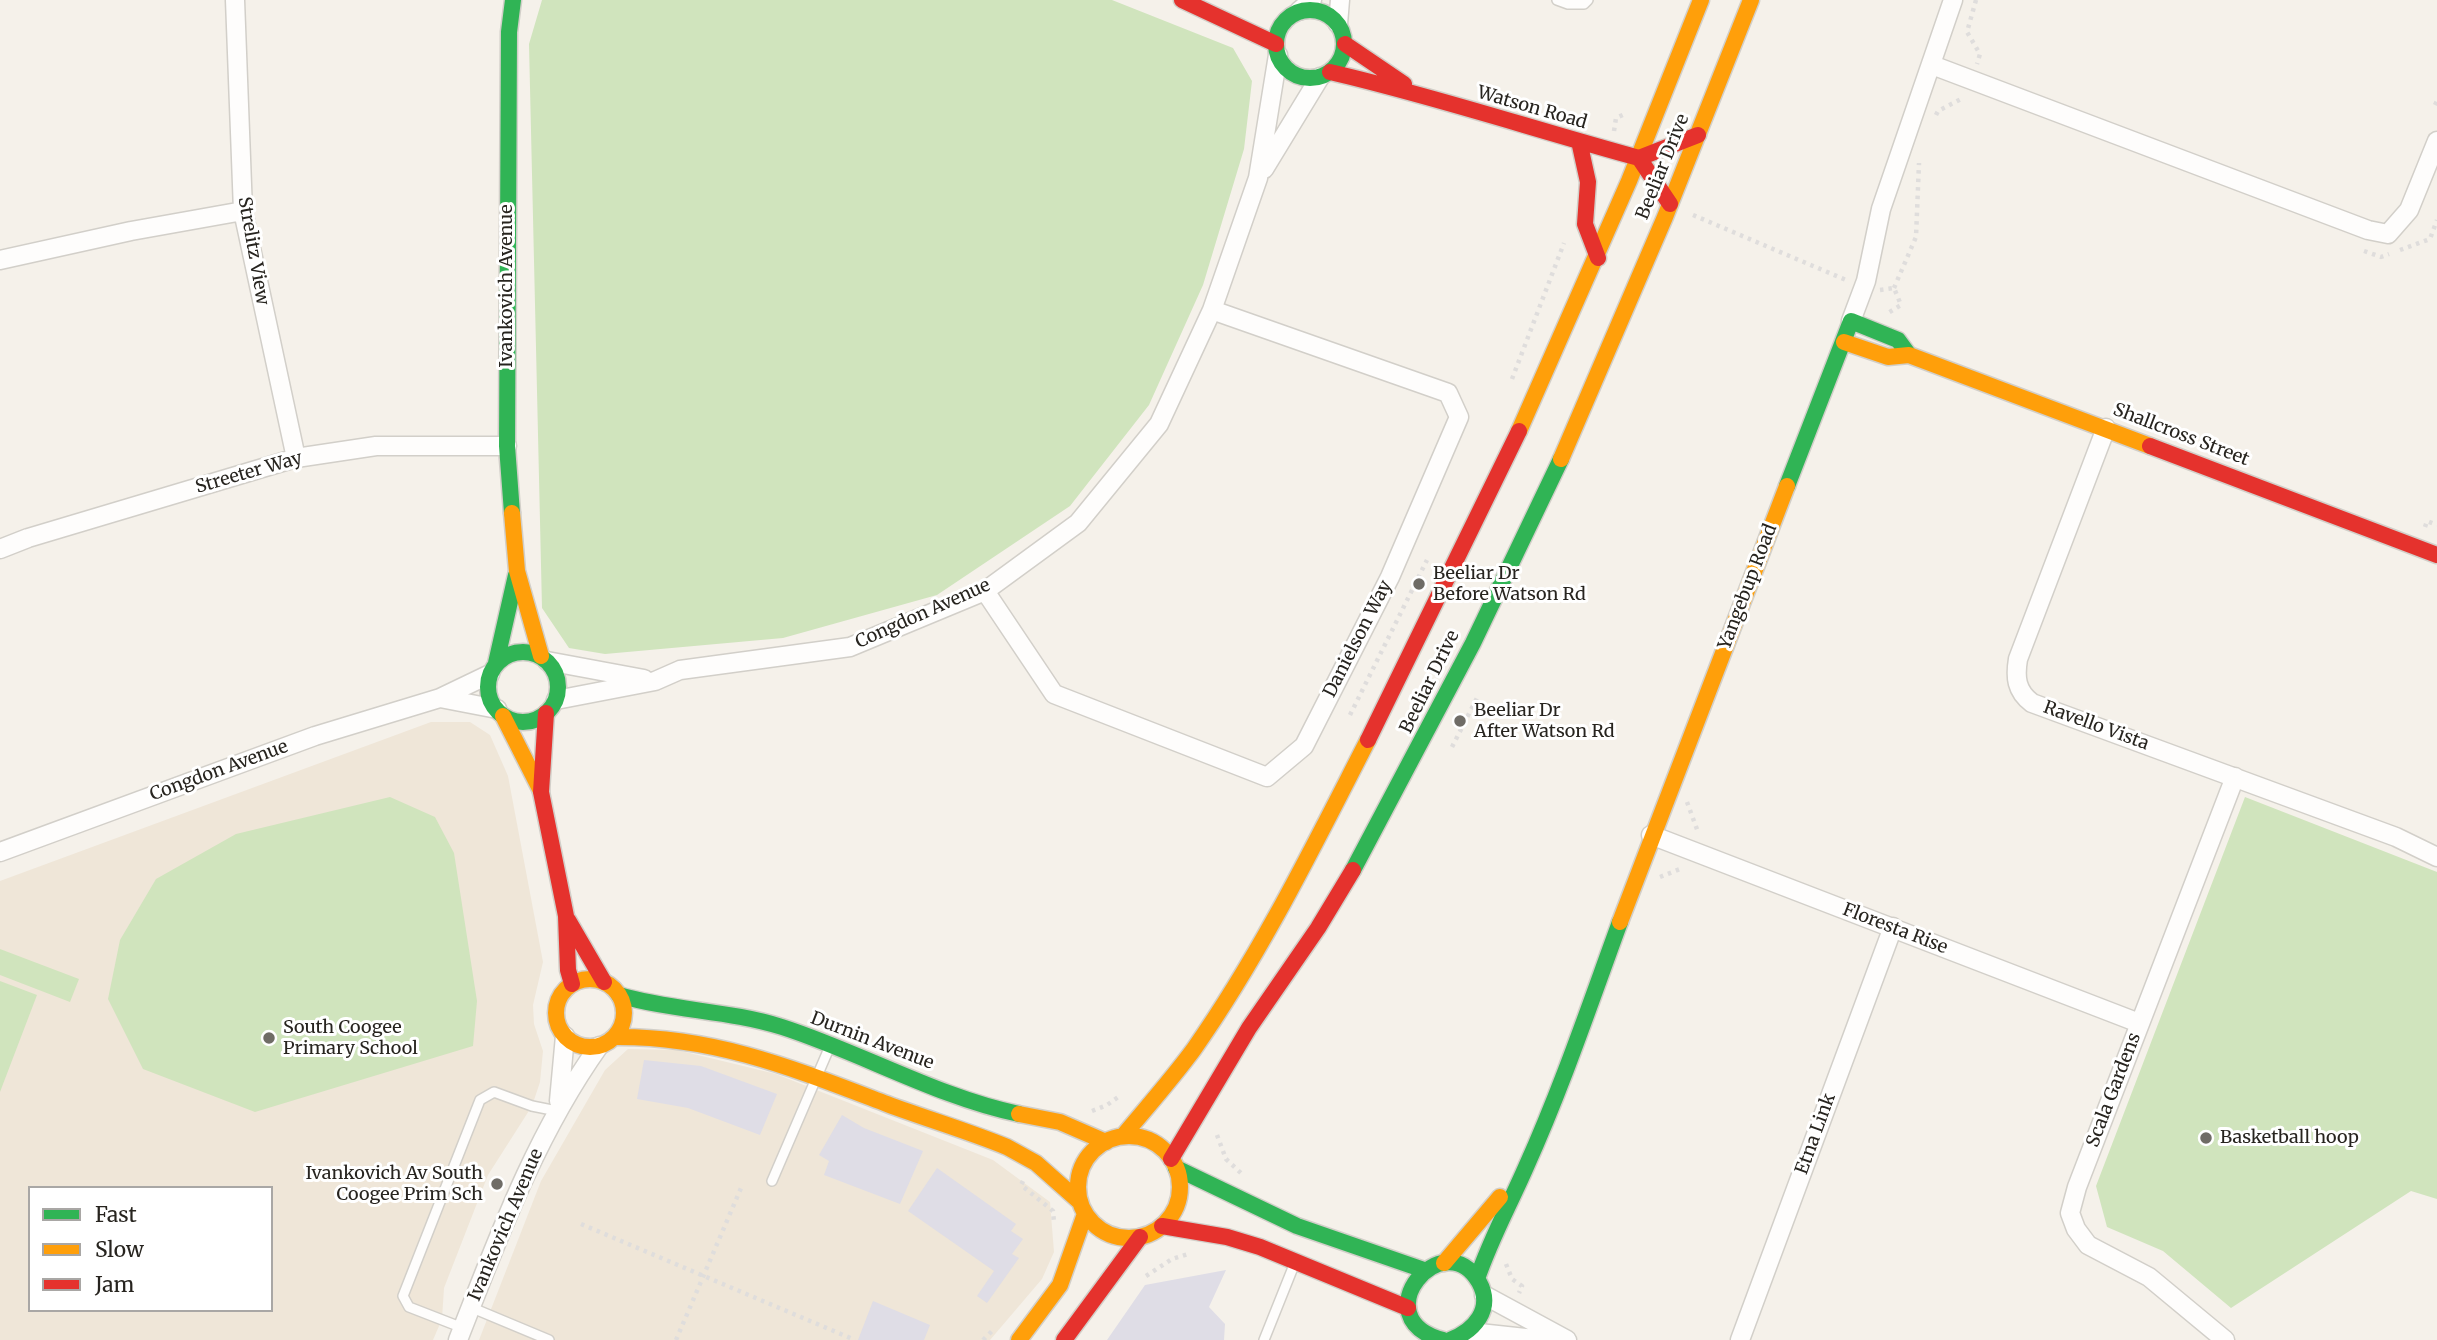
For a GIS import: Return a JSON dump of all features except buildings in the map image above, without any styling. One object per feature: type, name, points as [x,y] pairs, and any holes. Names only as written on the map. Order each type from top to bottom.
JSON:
[{"type":"main road","name":"Ivankovich Avenue","points":[[513,0],[509,32],[507,446],[517,571],[544,658]]},
{"type":"main road","name":"Beeliar Drive","points":[[1123,1136],[1194,1048],[1297,875],[1454,574],[1598,258],[1701,0]]},
{"type":"main road","name":"Beeliar Drive","points":[[1174,1163],[1200,1106],[1271,993],[1311,940],[1418,750],[1549,481],[1670,204],[1751,0]]},
{"type":"main road","points":[[1190,1],[1277,49]]},
{"type":"main road","points":[[1219,15],[1258,16],[1300,9],[1321,11],[1338,24],[1345,44],[1338,65],[1325,75],[1299,77],[1282,65],[1277,49],[1282,24],[1300,9]]},
{"type":"main road","name":"Watson Road","points":[[1345,44],[1416,92]]},
{"type":"main road","name":"Watson Road","points":[[1325,75],[1416,92],[1479,114],[1639,158]]},
{"type":"main road","points":[[1670,204],[1639,158],[1698,135]]},
{"type":"main road","points":[[1579,141],[1588,182],[1585,224],[1598,258]]},
{"type":"main road","name":"Shallcross Street","points":[[1851,321],[1898,340],[1909,355]]},
{"type":"main road","name":"Yangebup Road","points":[[1481,1287],[1493,1232],[1525,1168],[1566,1071],[1651,835],[1851,321]]},
{"type":"main road","name":"Shallcross Street","points":[[1844,342],[1888,357],[1909,355],[2437,555]]},
{"type":"main road","name":"Ivankovich Avenue","points":[[493,669],[517,571]]},
{"type":"main road","points":[[541,792],[551,707],[559,679],[544,658],[518,651],[493,669],[487,687],[490,701],[500,713],[541,792],[566,916],[568,970],[572,984]]},
{"type":"main road","points":[[500,713],[527,723],[551,707]]},
{"type":"main road","points":[[566,916],[604,982],[619,995],[624,1017],[607,1041]]},
{"type":"main road","points":[[604,982],[582,980],[572,984],[559,999],[556,1018],[565,1036],[580,1046],[644,1035],[705,1040],[816,1078],[996,1144],[1035,1163],[1083,1208],[1104,1232],[1128,1239],[1140,1237],[1162,1226],[1179,1199],[1174,1163]]},
{"type":"main road","name":"Durnin Avenue","points":[[619,995],[654,1006],[734,1015],[831,1045],[970,1100],[1014,1113],[1060,1122],[1106,1142]]},
{"type":"main road","points":[[1019,1340],[1060,1285],[1083,1208],[1078,1189],[1082,1166],[1096,1148],[1123,1136],[1151,1141],[1174,1163],[1241,1203],[1319,1237],[1424,1270]]},
{"type":"main road","name":"Yangebup Road","points":[[1444,1263],[1525,1168]]},
{"type":"main road","points":[[1162,1226],[1227,1237],[1260,1247],[1412,1323],[1423,1333],[1456,1338],[1483,1313],[1481,1287],[1464,1267],[1444,1263],[1424,1270],[1410,1287],[1412,1323]]},
{"type":"main road","points":[[1064,1340],[1140,1237]]},
{"type":"street","name":"Strelitz View","points":[[235,0],[243,211],[296,458]]},
{"type":"street","points":[[1338,24],[1340,0]]},
{"type":"street","name":"Yangebup Road","points":[[1851,321],[1864,287],[1881,209],[1933,65],[1953,0]]},
{"type":"street","name":"Congdon Avenue","points":[[551,707],[655,681],[680,670],[850,648],[985,591],[1078,523],[1159,424],[1212,310],[1258,178],[1277,49]]},
{"type":"street","points":[[1933,65],[2368,230],[2388,234],[2409,210],[2437,141]]},
{"type":"street","name":"Congdon Avenue","points":[[1258,178],[1325,75]]},
{"type":"street","points":[[0,260],[131,231],[243,211]]},
{"type":"street","name":"Danielson Way","points":[[985,591],[1054,694],[1267,777],[1304,746],[1390,577],[1459,417],[1448,393],[1212,310]]},
{"type":"street","name":"Ravello Vista","points":[[2106,428],[2018,659],[2018,688],[2032,703],[2396,837],[2437,857]]},
{"type":"street","name":"Streeter Way","points":[[0,550],[28,538],[296,458],[376,446],[507,446]]},
{"type":"street","points":[[544,658],[655,681]]},
{"type":"street","name":"Congdon Avenue","points":[[0,852],[315,736],[440,698],[493,669]]},
{"type":"street","name":"Congdon Avenue","points":[[440,698],[500,713]]},
{"type":"street","name":"Scala Gardens","points":[[2225,1340],[2149,1277],[2088,1245],[2076,1229],[2070,1213],[2077,1187],[2139,1023],[2235,777]]},
{"type":"street","name":"Floresta Rise","points":[[1651,835],[2139,1023]]},
{"type":"street","name":"Etna Link","points":[[1740,1340],[1893,928]]},
{"type":"street","name":"Ivankovich Avenue","points":[[557,1111],[565,1036]]},
{"type":"street","name":"Ivankovich Avenue","points":[[461,1334],[521,1182],[557,1111],[607,1041]]},
{"type":"street","points":[[1481,1287],[1567,1340]]},
{"type":"street","points":[[1456,1338],[1544,1340]]},
{"type":"lane","points":[[1557,0],[1568,4],[1584,4],[1588,0]]},
{"type":"lane","points":[[772,1181],[831,1045]]},
{"type":"lane","points":[[461,1334],[409,1307],[403,1296],[480,1100],[494,1091],[532,1106],[557,1111]]},
{"type":"lane","points":[[1264,1340],[1295,1263]]},
{"type":"lane","points":[[470,1307],[549,1340]]},
{"type":"path","points":[[1934,121],[1938,110],[1965,97],[1971,80],[1980,54],[1967,32],[1976,0]]},
{"type":"path","points":[[1880,333],[1886,314],[1901,305],[1894,288],[1916,237],[1919,164],[1922,153]]},
{"type":"path","points":[[1686,226],[1689,213],[1872,291],[1894,288]]},
{"type":"path","points":[[1446,758],[1483,687]]},
{"type":"path","points":[[1652,883],[1669,871],[1685,869],[1699,831],[1686,798]]},
{"type":"path","points":[[1218,1128],[1216,1139],[1220,1148],[1243,1175]]},
{"type":"path","points":[[1021,1185],[1053,1211],[1054,1224]]},
{"type":"path","points":[[676,1340],[741,1188]]},
{"type":"path","points":[[581,1224],[855,1340]]},
{"type":"path","points":[[1140,1280],[1172,1259],[1194,1253]]},
{"type":"path","points":[[983,1340],[1000,1324]]},
{"type":"shaded area","name":"South Coogee Primary School","points":[[431,722],[470,722],[490,735],[508,776],[543,962],[533,1005],[534,1024],[543,1051],[540,1082],[532,1106],[488,1175],[444,1288],[442,1319],[433,1340],[0,1340],[0,881]]},
{"type":"shaded area","points":[[628,1049],[677,1050],[776,1074],[993,1160],[1050,1202],[1054,1252],[1042,1279],[990,1340],[479,1340],[541,1181],[605,1070]]},
{"type":"green space","points":[[542,0],[1112,0],[1233,48],[1252,81],[1244,149],[1203,285],[1149,405],[1070,506],[937,595],[783,638],[605,654],[569,648],[542,608],[529,44]]},
{"type":"green space","points":[[390,797],[435,817],[454,853],[477,1001],[473,1046],[255,1112],[143,1069],[108,999],[120,940],[156,879],[236,834]]},
{"type":"green space","points":[[2245,797],[2437,872],[2437,1199],[2411,1191],[2231,1308],[2163,1251],[2107,1227],[2096,1186]]},
{"type":"green space","points":[[0,949],[79,979],[70,1002],[0,975]]},
{"type":"green space","points":[[0,981],[37,995],[0,1092]]},
{"type":"traffic: fast","points":[[512,513],[507,446],[509,32],[513,0]]},
{"type":"traffic: fast","points":[[1303,10],[1317,10],[1329,15],[1339,25],[1344,44],[1339,63],[1329,73],[1317,78],[1303,78],[1291,73],[1281,63],[1276,51],[1276,37],[1281,25],[1291,15],[1303,10]]},
{"type":"traffic: fast","points":[[1787,486],[1851,321],[1898,340],[1909,355]]},
{"type":"traffic: fast","points":[[1353,870],[1473,643],[1561,459]]},
{"type":"traffic: fast","points":[[496,663],[516,575]]},
{"type":"traffic: fast","points":[[530,652],[543,658],[552,667],[556,673],[558,687],[556,701],[548,712],[537,720],[516,722],[498,712],[490,701],[488,680],[498,662],[509,654],[530,652]]},
{"type":"traffic: fast","points":[[1477,1279],[1552,1106],[1620,922]]},
{"type":"traffic: fast","points":[[619,995],[762,1021],[811,1037],[960,1097],[1019,1114]]},
{"type":"traffic: fast","points":[[1176,1168],[1297,1226],[1424,1270]]},
{"type":"traffic: fast","points":[[1443,1340],[1420,1329],[1409,1313],[1409,1296],[1417,1280],[1431,1268],[1447,1262],[1464,1266],[1479,1282],[1484,1301],[1483,1310],[1474,1325],[1450,1340]]},
{"type":"traffic: slow","points":[[1519,431],[1629,181],[1701,0]]},
{"type":"traffic: slow","points":[[1561,459],[1665,217],[1751,0]]},
{"type":"traffic: slow","points":[[1844,342],[1888,357],[1909,355],[2150,446]]},
{"type":"traffic: slow","points":[[1620,922],[1787,486]]},
{"type":"traffic: slow","points":[[512,513],[517,571],[541,656]]},
{"type":"traffic: slow","points":[[503,716],[541,791]]},
{"type":"traffic: slow","points":[[1123,1136],[1194,1049],[1242,975],[1286,898],[1368,740]]},
{"type":"traffic: slow","points":[[590,979],[603,982],[614,989],[621,1000],[624,1013],[621,1026],[614,1037],[603,1044],[590,1047],[577,1044],[566,1037],[559,1026],[556,1013],[559,1000],[566,989],[577,982],[590,979]]},
{"type":"traffic: slow","points":[[615,1037],[687,1042],[787,1067],[1007,1147],[1036,1163],[1080,1202]]},
{"type":"traffic: slow","points":[[1019,1114],[1060,1122],[1106,1142]]},
{"type":"traffic: slow","points":[[1129,1136],[1148,1140],[1165,1151],[1176,1168],[1180,1187],[1176,1206],[1165,1223],[1148,1234],[1129,1238],[1110,1234],[1093,1223],[1082,1206],[1078,1187],[1082,1168],[1093,1151],[1110,1140],[1129,1136]]},
{"type":"traffic: slow","points":[[1444,1263],[1500,1197]]},
{"type":"traffic: slow","points":[[1019,1340],[1060,1285],[1085,1214]]},
{"type":"traffic: jam","points":[[1182,0],[1276,44]]},
{"type":"traffic: jam","points":[[1345,44],[1404,84]]},
{"type":"traffic: jam","points":[[1330,72],[1446,102],[1639,158],[1670,204]]},
{"type":"traffic: jam","points":[[1639,158],[1698,135]]},
{"type":"traffic: jam","points":[[1579,141],[1588,182],[1585,224],[1598,258]]},
{"type":"traffic: jam","points":[[1368,740],[1519,431]]},
{"type":"traffic: jam","points":[[2150,446],[2437,555]]},
{"type":"traffic: jam","points":[[546,713],[541,792],[566,916],[568,970],[572,984]]},
{"type":"traffic: jam","points":[[1171,1159],[1249,1028],[1318,928],[1353,870]]},
{"type":"traffic: jam","points":[[568,920],[604,982]]},
{"type":"traffic: jam","points":[[1162,1226],[1227,1237],[1260,1247],[1408,1308]]},
{"type":"traffic: jam","points":[[1064,1340],[1140,1237]]},
{"type":"place","name":"Beeliar Dr Before Watson Rd","points":[[1419,584]]},
{"type":"place","name":"Beeliar Dr After Watson Rd","points":[[1460,721]]},
{"type":"place","name":"South Coogee Primary School","points":[[269,1038]]},
{"type":"place","name":"Basketball hoop","points":[[2206,1138]]},
{"type":"place","name":"Ivankovich Av South Coogee Prim Sch","points":[[497,1184]]}]
